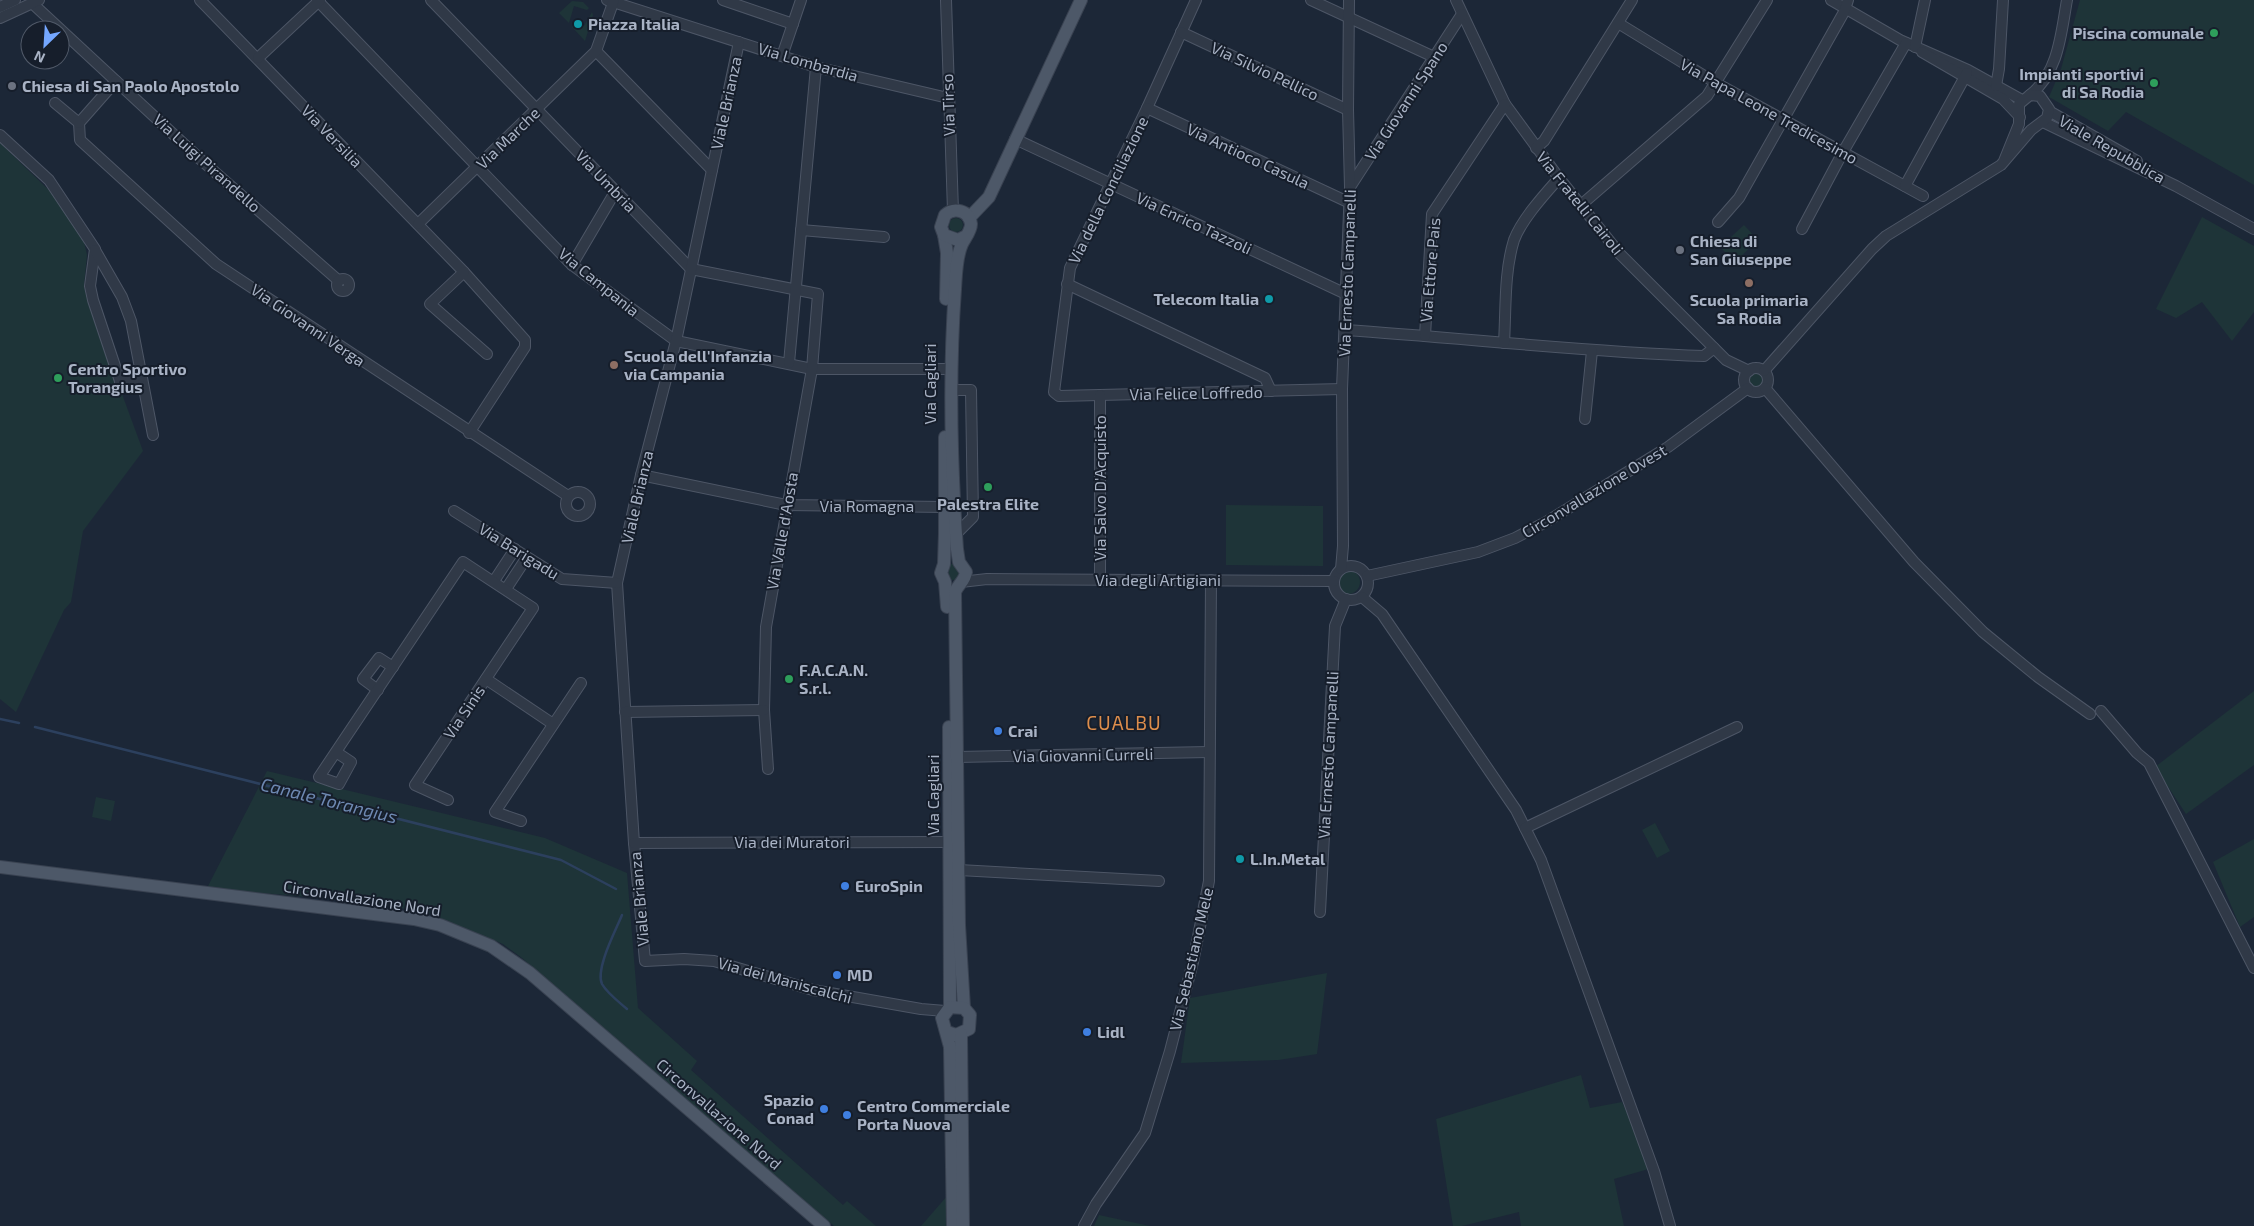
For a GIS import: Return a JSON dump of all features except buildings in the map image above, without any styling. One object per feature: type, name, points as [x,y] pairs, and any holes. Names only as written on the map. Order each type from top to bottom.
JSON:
[{"type":"main road","points":[[969,218],[989,197],[1081,0]]},
{"type":"main road","points":[[948,212],[962,212],[969,218],[971,226],[966,236],[953,240],[944,235],[941,227],[942,219],[948,212]]},
{"type":"main road","name":"Via Cagliari","points":[[944,235],[947,253],[945,507],[944,564],[941,573],[955,583]]},
{"type":"main road","name":"Via Cagliari","points":[[953,1226],[950,1047],[942,1018],[948,1009],[948,628],[955,583],[965,575],[961,564],[956,534],[952,390],[955,288],[960,250],[966,236]]},
{"type":"main road","points":[[944,564],[950,561],[961,564]]},
{"type":"main road","name":"Via Cagliari","points":[[955,583],[959,925],[964,1008],[971,1020],[969,1029],[961,1034],[963,1226]]},
{"type":"main road","name":"Circonvallazione Nord","points":[[0,866],[372,912],[440,925],[491,946],[530,973],[824,1226]]},
{"type":"main road","points":[[948,1009],[964,1008]]},
{"type":"main road","points":[[945,1029],[956,1035],[961,1034]]},
{"type":"street","points":[[0,7],[15,0]]},
{"type":"street","name":"Via Versilia","points":[[200,0],[464,272],[526,343],[469,433]]},
{"type":"street","name":"Via Umbria","points":[[431,0],[615,192],[691,268]]},
{"type":"street","points":[[723,0],[793,24]]},
{"type":"street","points":[[782,56],[801,0]]},
{"type":"street","name":"Via Tirso","points":[[946,0],[953,211]]},
{"type":"street","name":"Via della Conciliazione","points":[[1054,390],[1070,268],[1147,108],[1196,0]]},
{"type":"street","points":[[1312,0],[1434,57]]},
{"type":"street","name":"Via Ernesto Campanelli","points":[[1334,581],[1341,569],[1343,546],[1342,389],[1350,203],[1348,110],[1349,0]]},
{"type":"street","name":"Via Fratelli Cairoli","points":[[1456,0],[1505,104],[1559,178],[1620,254],[1726,360],[1749,371]]},
{"type":"street","points":[[1536,148],[1544,141],[1632,0]]},
{"type":"street","points":[[1581,205],[1707,96],[1767,0]]},
{"type":"street","points":[[1831,0],[1847,4],[1911,45],[1938,54],[2003,99],[2028,125],[2041,124]]},
{"type":"street","points":[[1802,229],[1843,152],[1911,45],[1925,0]]},
{"type":"street","points":[[1996,86],[1999,69],[2003,0]]},
{"type":"street","points":[[1764,371],[1872,249],[1886,236],[2003,163],[2016,150],[2031,130],[2041,124],[2048,107],[2045,82],[2062,37],[2067,0]]},
{"type":"street","points":[[0,18],[36,1]]},
{"type":"street","name":"Via Luigi Pirandello","points":[[36,1],[116,82],[200,159],[339,280]]},
{"type":"street","points":[[258,58],[318,1]]},
{"type":"street","name":"Via Campania","points":[[318,1],[572,265],[676,342],[812,369],[946,369]]},
{"type":"street","points":[[612,1],[596,51],[712,170]]},
{"type":"street","name":"Via Lombardia","points":[[612,1],[816,67],[948,98]]},
{"type":"street","points":[[1718,222],[1739,198],[1847,4]]},
{"type":"street","name":"Via Giovanni Spano","points":[[1350,187],[1462,14]]},
{"type":"street","name":"Via Papa Leone Tredicesimo","points":[[1618,23],[1716,84],[1923,196]]},
{"type":"street","name":"Via Silvio Pellico","points":[[1181,32],[1348,110]]},
{"type":"street","name":"Viale Brianza","points":[[645,961],[634,843],[617,583],[641,475],[676,342],[739,42]]},
{"type":"street","name":"Via Marche","points":[[418,224],[596,51]]},
{"type":"street","points":[[790,364],[816,67]]},
{"type":"street","points":[[1967,74],[2026,97],[2040,96],[2048,107]]},
{"type":"street","points":[[1906,186],[1967,74]]},
{"type":"street","points":[[55,103],[79,123],[116,82]]},
{"type":"street","points":[[2003,163],[2019,124],[2018,114],[2026,97],[2045,82]]},
{"type":"street","name":"Via Ettore Pais","points":[[1425,336],[1432,214],[1505,104]]},
{"type":"street","name":"Viale Repubblica","points":[[2048,107],[2176,186],[2254,229]]},
{"type":"street","name":"Via Antioco Casula","points":[[1147,108],[1350,203]]},
{"type":"street","name":"Via Giovanni Verga","points":[[79,123],[80,140],[216,264],[469,433],[568,496]]},
{"type":"street","name":"Viale Repubblica","points":[[2041,124],[2176,186]]},
{"type":"street","points":[[0,135],[49,180],[95,249],[122,297],[130,321],[154,435]]},
{"type":"street","name":"Via Enrico Tazzoli","points":[[1015,139],[1346,294]]},
{"type":"street","points":[[1504,343],[1510,265],[1515,239],[1537,203],[1559,178]]},
{"type":"street","points":[[572,265],[615,192]]},
{"type":"street","points":[[801,230],[884,237]]},
{"type":"street","points":[[95,249],[91,272],[96,314],[121,385],[141,377]]},
{"type":"street","points":[[691,268],[796,289]]},
{"type":"street","points":[[464,272],[430,304],[487,354]]},
{"type":"street","points":[[1067,284],[1265,378],[1271,391]]},
{"type":"street","name":"Via Valle d'Aosta","points":[[768,769],[764,710],[766,627],[786,505],[812,369],[818,294],[796,289]]},
{"type":"street","points":[[1345,330],[1592,351],[1704,356],[1714,348]]},
{"type":"street","points":[[1585,419],[1592,351]]},
{"type":"street","points":[[1756,368],[1764,371],[1768,381],[1765,388],[1757,392],[1748,388],[1745,380],[1749,371],[1756,368]]},
{"type":"street","name":"Circonvallazione Ovest","points":[[1367,576],[1469,554],[1514,538],[1546,522],[1668,447],[1748,388]]},
{"type":"street","points":[[1765,388],[1914,562],[1983,632],[2038,677],[2095,712],[2149,763],[2254,968]]},
{"type":"street","name":"Via Felice Loffredo","points":[[1054,390],[1060,396],[1342,389]]},
{"type":"street","points":[[952,390],[971,390],[973,517],[956,534]]},
{"type":"street","name":"Via Salvo D'Acquisto","points":[[1100,395],[1100,580]]},
{"type":"street","name":"Via Romagna","points":[[641,475],[786,505],[945,507]]},
{"type":"street","name":"Via Barigadu","points":[[454,511],[562,579],[617,583]]},
{"type":"street","name":"Via Ernesto Campanelli","points":[[1343,546],[1354,566],[1362,569],[1367,576]]},
{"type":"street","points":[[494,581],[515,549]]},
{"type":"street","points":[[336,752],[463,562],[506,588],[527,558]]},
{"type":"street","points":[[961,564],[982,579]]},
{"type":"street","points":[[1341,569],[1354,566]]},
{"type":"street","points":[[1334,581],[1337,592],[1346,599],[1354,600],[1362,597],[1368,587],[1367,576]]},
{"type":"street","name":"Via degli Artigiani","points":[[955,583],[982,579],[1334,581]]},
{"type":"street","name":"Via Sebastiano Mele","points":[[1084,1226],[1096,1204],[1145,1133],[1194,962],[1209,881],[1211,580]]},
{"type":"street","name":"Via Sinis","points":[[448,800],[415,785],[534,608],[506,588]]},
{"type":"street","points":[[1362,597],[1382,614],[1516,810],[1526,828],[1541,860],[1654,1171],[1670,1226]]},
{"type":"street","name":"Via Ernesto Campanelli","points":[[1320,912],[1335,626],[1346,599]]},
{"type":"street","points":[[378,690],[363,679],[379,658],[393,667]]},
{"type":"street","points":[[486,679],[553,724]]},
{"type":"street","points":[[521,821],[495,812],[581,683]]},
{"type":"street","points":[[625,712],[764,710]]},
{"type":"street","points":[[1526,828],[1737,727]]},
{"type":"street","name":"Via Giovanni Curreli","points":[[958,757],[1209,752]]},
{"type":"street","name":"Via dei Muratori","points":[[634,843],[949,842]]},
{"type":"street","points":[[959,870],[1160,881]]},
{"type":"street","name":"Via dei Maniscalchi","points":[[645,961],[700,959],[726,963],[813,990],[923,1010],[948,1009]]},
{"type":"street","name":"Via dei Maniscalchi","points":[[923,1010],[945,1029]]},
{"type":"green space","name":"Impianti sportivi di Sa Rodia","points":[[2080,0],[2254,0],[2254,185],[2126,112],[2108,131],[2049,97],[2061,69]]},
{"type":"green space","points":[[572,1],[583,2],[589,8],[587,10],[574,6],[569,23],[559,13]]},
{"type":"green space","points":[[592,12],[593,15],[585,41],[572,27],[573,23],[584,26]]},
{"type":"green space","name":"Centro Sportivo Torangius","points":[[0,143],[58,199],[84,242],[87,255],[84,285],[87,299],[143,451],[83,531],[71,602],[64,610],[16,712],[0,699]]},
{"type":"green space","points":[[2202,217],[2254,246],[2254,312],[2232,341],[2202,302],[2176,318],[2156,309]]},
{"type":"green space","points":[[953,218],[959,218],[963,225],[959,232],[953,232],[949,228],[949,222]]},
{"type":"green space","points":[[1744,225],[1758,240],[1735,262],[1720,247]]},
{"type":"green space","points":[[1755,371],[1763,379],[1755,387],[1747,379]]},
{"type":"green space","points":[[1226,505],[1323,506],[1323,566],[1226,565]]},
{"type":"green space","points":[[949,564],[955,564],[960,569],[958,578],[949,580],[944,575],[944,569]]},
{"type":"green space","points":[[1348,570],[1357,573],[1360,582],[1357,591],[1348,594],[1339,591],[1336,582],[1339,573]]},
{"type":"green space","points":[[2254,691],[2254,765],[2186,814],[2155,767]]},
{"type":"green space","points":[[267,771],[545,838],[627,873],[638,1008],[697,1061],[691,1070],[843,1205],[847,1201],[876,1226],[834,1226],[671,1088],[522,958],[503,944],[424,911],[318,898],[207,888]]},
{"type":"green space","points":[[96,797],[115,801],[111,821],[92,817]]},
{"type":"green space","points":[[1655,823],[1670,851],[1657,858],[1642,830]]},
{"type":"green space","points":[[2254,839],[2254,917],[2240,927],[2213,862]]},
{"type":"green space","points":[[1327,973],[1317,1054],[1278,1060],[1181,1063],[1190,998]]},
{"type":"green space","points":[[1581,1075],[1590,1108],[1622,1102],[1652,1168],[1614,1179],[1624,1226],[1521,1226],[1519,1212],[1462,1226],[1453,1226],[1436,1119]]},
{"type":"green space","points":[[948,1195],[948,1226],[921,1226]]},
{"type":"green space","points":[[1099,1215],[1150,1226],[1094,1226]]},
{"type":"waterway","name":"Canale Torangius","points":[[0,719],[19,723]]},
{"type":"waterway","name":"Canale Torangius","points":[[35,727],[561,860],[616,889]]},
{"type":"waterway","name":"Canale Torangius","points":[[622,915],[611,939],[601,969],[601,977],[602,984],[607,991],[627,1009]]},
{"type":"place","name":"Piazza Italia","points":[[578,24]]},
{"type":"place","name":"Piscina comunale","points":[[2214,33]]},
{"type":"place","name":"Impianti sportivi di Sa Rodia","points":[[2154,83]]},
{"type":"place","name":"Chiesa di San Paolo Apostolo","points":[[12,86]]},
{"type":"place","name":"Chiesa di San Giuseppe","points":[[1680,250]]},
{"type":"place","name":"Scuola primaria Sa Rodia","points":[[1749,283]]},
{"type":"place","name":"Telecom Italia","points":[[1269,299]]},
{"type":"place","name":"Scuola dell'Infanzia via Campania","points":[[614,365]]},
{"type":"place","name":"Centro Sportivo Torangius","points":[[58,378]]},
{"type":"place","name":"Palestra Elite","points":[[988,487]]},
{"type":"place","name":"F.A.C.A.N. S.r.l.","points":[[789,679]]},
{"type":"place","name":"Crai","points":[[998,731]]},
{"type":"place","name":"L.In.Metal","points":[[1240,859]]},
{"type":"place","name":"EuroSpin","points":[[845,886]]},
{"type":"place","name":"MD","points":[[837,975]]},
{"type":"place","name":"Lidl","points":[[1087,1032]]},
{"type":"place","name":"Spazio Conad","points":[[824,1109]]},
{"type":"place","name":"Centro Commerciale Porta Nuova","points":[[847,1115]]},
{"type":"district","name":"CUALBU","points":[[1124,723]]}]
